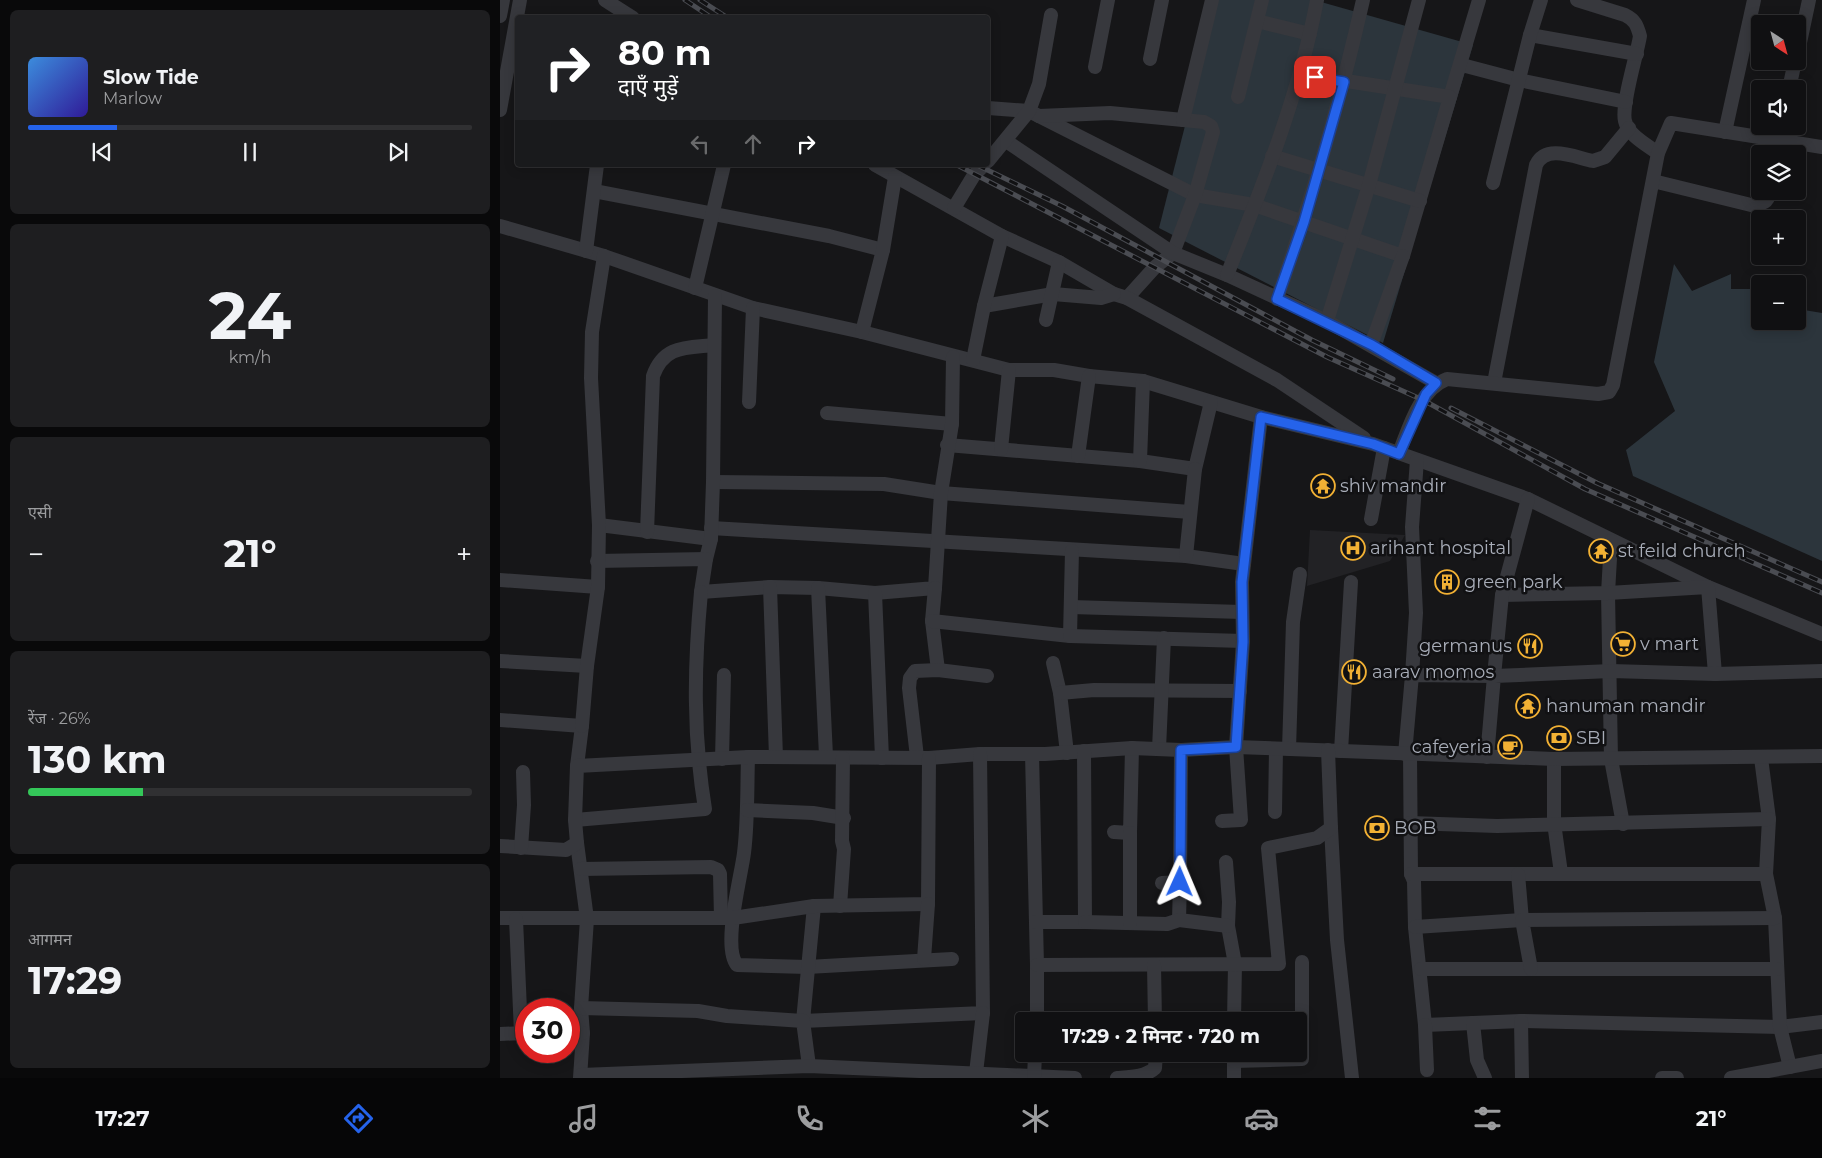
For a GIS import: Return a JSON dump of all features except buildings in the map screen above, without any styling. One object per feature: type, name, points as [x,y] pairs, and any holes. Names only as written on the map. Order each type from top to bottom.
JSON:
[{"type":"street","points":[[500,16],[503,0]]},
{"type":"street","points":[[518,15],[520,0]]},
{"type":"street","points":[[606,0],[606,15]]},
{"type":"street","points":[[606,0],[628,15]]},
{"type":"street","points":[[1095,67],[1108,0]]},
{"type":"street","points":[[1150,59],[1162,0]]},
{"type":"street","points":[[1183,120],[1212,0]]},
{"type":"street","points":[[1238,97],[1262,0]]},
{"type":"street","points":[[1227,275],[1301,74],[1317,0]]},
{"type":"street","points":[[1277,299],[1304,222],[1319,170],[1344,82],[1363,0]]},
{"type":"street","points":[[1327,321],[1369,185],[1419,0]]},
{"type":"street","points":[[1372,345],[1403,256],[1450,97],[1462,64],[1479,0]]},
{"type":"street","points":[[1492,184],[1530,35],[1541,0]]},
{"type":"street","points":[[1577,0],[1608,5],[1633,19],[1640,36],[1626,102],[1625,120],[1636,137],[1658,153]]},
{"type":"street","points":[[1725,132],[1754,0]]},
{"type":"street","points":[[1806,15],[1809,0]]},
{"type":"street","points":[[990,159],[1034,113],[1051,15]]},
{"type":"street","points":[[1257,21],[1310,34]]},
{"type":"street","points":[[1530,35],[1637,54]]},
{"type":"street","points":[[500,110],[515,39]]},
{"type":"street","points":[[1462,64],[1519,80],[1626,102]]},
{"type":"street","points":[[1301,74],[1450,97]]},
{"type":"street","points":[[984,306],[1052,294],[1101,298],[1121,296],[1173,253],[1195,195],[1213,132],[1211,126],[1204,122],[1110,112],[1034,113],[990,108]]},
{"type":"street","points":[[1034,113],[1195,195],[1254,205],[1403,256]]},
{"type":"street","points":[[1399,454],[1426,394],[1436,383],[1447,379],[1598,394],[1609,392],[1613,385],[1658,153],[1671,123],[1822,147]]},
{"type":"street","points":[[1494,383],[1536,165],[1539,158],[1545,154],[1552,153],[1593,161],[1600,160],[1605,157],[1629,128]]},
{"type":"street","points":[[1006,141],[1173,253],[1227,275],[1327,321],[1436,383]]},
{"type":"street","points":[[1272,156],[1420,201]]},
{"type":"street","points":[[586,251],[597,167]]},
{"type":"street","points":[[695,288],[724,167]]},
{"type":"street","points":[[878,167],[1002,236],[1059,262],[1277,380],[1379,446]]},
{"type":"street","points":[[954,208],[974,175],[982,167]]},
{"type":"street","points":[[862,332],[883,250],[895,177]]},
{"type":"street","points":[[1653,181],[1751,205],[1763,204],[1767,200]]},
{"type":"street","points":[[594,191],[829,236],[883,250]]},
{"type":"street","points":[[500,226],[604,256],[752,308],[862,332],[1009,370],[1054,370],[1089,376],[1143,381],[1261,417],[1379,446],[1528,499],[1708,587],[1822,634]]},
{"type":"street","points":[[973,360],[984,306],[1002,236]]},
{"type":"street","points":[[604,256],[592,332],[591,378],[599,525],[598,587],[587,666],[577,766],[575,820],[587,919],[581,1008],[583,1033],[580,1076],[809,1066],[1075,1078]]},
{"type":"street","points":[[1046,320],[1059,262]]},
{"type":"street","points":[[575,820],[705,809],[697,760],[695,659],[701,592],[711,533],[715,296]]},
{"type":"street","points":[[749,402],[752,308]]},
{"type":"street","points":[[647,532],[653,376],[658,363],[667,354],[680,348],[714,345]]},
{"type":"street","points":[[938,670],[932,621],[941,493],[947,445],[952,424],[954,357]]},
{"type":"street","points":[[1001,450],[1009,370]]},
{"type":"street","points":[[1078,456],[1089,376]]},
{"type":"street","points":[[1140,461],[1143,381]]},
{"type":"street","points":[[1186,556],[1196,469],[1211,402]]},
{"type":"street","points":[[827,413],[952,424]]},
{"type":"street","points":[[1222,822],[1241,820],[1236,747],[1243,642],[1244,564],[1261,417]]},
{"type":"street","points":[[947,445],[1140,461],[1196,469]]},
{"type":"street","points":[[1370,519],[1379,446]]},
{"type":"street","points":[[1417,460],[1412,527],[1416,613],[1407,754],[1415,927],[1421,969],[1427,1070]]},
{"type":"street","points":[[713,482],[884,484],[941,493],[1190,512]]},
{"type":"street","points":[[1487,757],[1502,595],[1528,499]]},
{"type":"street","points":[[599,525],[647,532],[939,541],[1072,551],[1186,556],[1244,564]]},
{"type":"street","points":[[1611,540],[1608,594],[1612,759],[1623,824]]},
{"type":"street","points":[[1070,636],[1072,551]]},
{"type":"street","points":[[597,562],[706,559]]},
{"type":"street","points":[[1275,812],[1293,622],[1300,574]]},
{"type":"street","points":[[500,580],[598,587]]},
{"type":"street","points":[[1352,582],[1334,751],[1331,828],[1336,940],[1352,1078]]},
{"type":"street","points":[[701,592],[770,587],[818,588],[875,594],[935,588]]},
{"type":"street","points":[[770,587],[776,757]]},
{"type":"street","points":[[1502,595],[1608,594],[1708,587]]},
{"type":"street","points":[[1708,587],[1715,674]]},
{"type":"street","points":[[818,588],[826,756]]},
{"type":"street","points":[[875,594],[882,758]]},
{"type":"street","points":[[1071,607],[1242,612]]},
{"type":"street","points":[[932,621],[1070,636],[1243,642]]},
{"type":"street","points":[[1159,749],[1164,638]]},
{"type":"street","points":[[500,660],[587,666]]},
{"type":"street","points":[[1053,662],[1060,693],[1067,753]]},
{"type":"street","points":[[924,959],[928,904],[923,758],[909,688],[910,678],[915,671],[938,670],[987,676]]},
{"type":"street","points":[[1412,675],[1494,676],[1611,671],[1715,674],[1822,670]]},
{"type":"street","points":[[722,758],[724,675]]},
{"type":"street","points":[[1060,693],[1161,690],[1240,691]]},
{"type":"street","points":[[500,720],[582,726]]},
{"type":"street","points":[[577,766],[748,757],[923,758],[980,754],[1067,753],[1132,748],[1181,750],[1236,747],[1554,759],[1822,756]]},
{"type":"street","points":[[1130,923],[1132,748]]},
{"type":"street","points":[[1179,920],[1181,750]]},
{"type":"street","points":[[1084,751],[1085,922]]},
{"type":"street","points":[[976,1073],[983,1013],[980,754]]},
{"type":"street","points":[[1032,754],[1038,965],[1037,1012]]},
{"type":"street","points":[[727,918],[744,854],[748,757]]},
{"type":"street","points":[[840,906],[844,818],[843,758]]},
{"type":"street","points":[[1761,758],[1769,819],[1766,874],[1775,918],[1780,1027],[1790,1068]]},
{"type":"street","points":[[1554,759],[1554,823],[1561,873]]},
{"type":"street","points":[[521,848],[524,805],[523,772]]},
{"type":"street","points":[[747,810],[813,813],[844,818]]},
{"type":"street","points":[[1410,823],[1497,826],[1554,823],[1623,824],[1769,819]]},
{"type":"street","points":[[1038,965],[1279,964],[1268,848],[1317,838],[1331,828]]},
{"type":"street","points":[[1114,832],[1130,833]]},
{"type":"street","points":[[500,846],[566,850],[577,843]]},
{"type":"street","points":[[1226,862],[1229,902],[1228,926],[1235,964],[1234,1012]]},
{"type":"street","points":[[581,869],[711,867],[718,870],[731,952],[737,965],[807,967],[924,959],[952,959]]},
{"type":"street","points":[[1412,874],[1766,874]]},
{"type":"street","points":[[1518,874],[1522,920],[1531,969]]},
{"type":"street","points":[[1162,883],[1180,882]]},
{"type":"street","points":[[500,918],[727,918],[814,906],[928,904]]},
{"type":"street","points":[[809,1066],[803,1021],[814,906]]},
{"type":"street","points":[[1415,927],[1522,920],[1775,918]]},
{"type":"street","points":[[516,919],[522,998]]},
{"type":"street","points":[[1036,922],[1167,924],[1179,920],[1228,926]]},
{"type":"street","points":[[1302,962],[1302,1012]]},
{"type":"street","points":[[1154,965],[1155,1012]]},
{"type":"street","points":[[1421,969],[1777,969]]},
{"type":"street","points":[[581,1008],[698,1011],[727,1016],[803,1021],[983,1013]]},
{"type":"street","points":[[1425,1025],[1521,1021],[1780,1027],[1822,1022]]},
{"type":"street","points":[[1521,1021],[1522,1078]]},
{"type":"street","points":[[1474,1023],[1477,1060],[1485,1078]]},
{"type":"street","points":[[500,1034],[515,1033]]},
{"type":"street","points":[[1731,1078],[1762,1076],[1822,1061]]},
{"type":"street","points":[[1034,1076],[1035,1062]]},
{"type":"street","points":[[1118,1078],[1151,1072],[1155,1068],[1155,1062]]},
{"type":"street","points":[[1234,1062],[1234,1078]]},
{"type":"shaded area","points":[[1217,0],[1314,0],[1473,45],[1383,343],[1159,228]]},
{"type":"shaded area","points":[[1674,264],[1692,291],[1731,274],[1731,289],[1751,289],[1751,330],[1806,330],[1806,310],[1822,313],[1822,561],[1633,476],[1626,450],[1675,411],[1654,362]]},
{"type":"shaded area","name":"arihant hospital","points":[[1310,530],[1405,535],[1390,561],[1307,586]]},
{"type":"railway","points":[[685,0],[708,15]]},
{"type":"railway","points":[[700,0],[723,15]]},
{"type":"railway","points":[[961,167],[1327,357],[1423,400],[1585,489],[1822,593]]},
{"type":"railway","points":[[981,167],[1062,206],[1312,340],[1393,379]]},
{"type":"railway","points":[[1451,408],[1597,483],[1822,582]]},
{"type":"place","name":"shiv mandir","points":[[1323,486]]},
{"type":"place","name":"arihant hospital","points":[[1353,548]]},
{"type":"place","name":"st feild church","points":[[1601,551]]},
{"type":"place","name":"green park","points":[[1447,582]]},
{"type":"place","name":"v mart","points":[[1623,644]]},
{"type":"place","name":"germanus","points":[[1530,646]]},
{"type":"place","name":"aarav momos","points":[[1354,672]]},
{"type":"place","name":"hanuman mandir","points":[[1528,706]]},
{"type":"place","name":"SBI","points":[[1559,738]]},
{"type":"place","name":"cafeyeria","points":[[1510,747]]},
{"type":"place","name":"BOB","points":[[1377,828]]},
{"type":"route","points":[[1180,882],[1181,750],[1236,747],[1243,642],[1242,582],[1261,417],[1373,444],[1399,454],[1408,430],[1426,394],[1436,383],[1327,321],[1277,299],[1304,222],[1344,82],[1315,77]]}]
